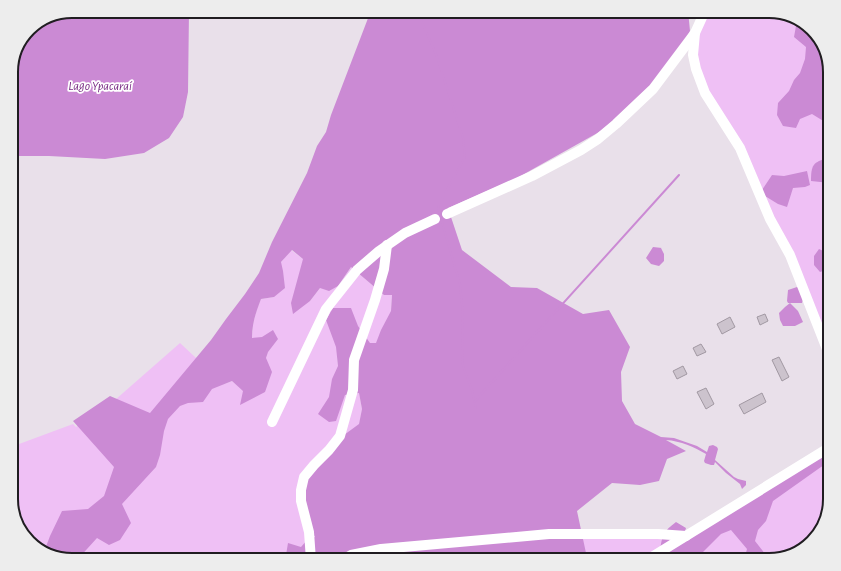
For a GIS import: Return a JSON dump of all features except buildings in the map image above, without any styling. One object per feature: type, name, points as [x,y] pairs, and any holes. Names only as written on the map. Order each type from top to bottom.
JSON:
[{"type":"lane","points":[[447,214],[532,176],[581,150],[598,139],[653,89],[695,33],[702,18]]},
{"type":"lane","points":[[695,33],[693,55],[704,93],[740,148],[770,218],[790,255],[823,340]]},
{"type":"lane","points":[[272,422],[326,309],[357,270],[378,251],[405,233],[435,219]]},
{"type":"lane","points":[[310,553],[309,532],[301,501],[301,490],[304,477],[340,436],[352,390],[354,360],[384,269],[387,245]]},
{"type":"lane","points":[[658,553],[823,451]]},
{"type":"lane","points":[[361,553],[381,549],[549,534],[658,534],[686,536]]},
{"type":"shaded area","name":"Lago Ypacaraí","points":[[65,18],[189,18],[188,92],[183,117],[169,138],[144,153],[105,159],[18,156],[18,68],[24,48],[36,31],[45,25]]},
{"type":"shaded area","points":[[368,18],[689,18],[690,31],[683,45],[647,92],[601,131],[517,178],[448,208],[462,250],[511,287],[537,288],[583,314],[609,310],[630,347],[621,372],[622,401],[635,424],[661,437],[674,438],[697,446],[707,452],[709,446],[713,445],[717,447],[718,449],[715,460],[734,477],[746,481],[746,485],[742,489],[740,484],[715,462],[714,465],[705,463],[704,461],[706,454],[701,451],[682,443],[666,440],[686,451],[667,459],[659,481],[640,485],[612,483],[577,511],[586,553],[286,553],[288,543],[301,547],[308,539],[315,537],[312,532],[311,521],[303,498],[304,484],[344,435],[359,424],[362,409],[359,393],[345,395],[336,421],[329,422],[318,414],[329,397],[332,379],[338,366],[336,347],[326,320],[333,308],[351,308],[358,326],[370,343],[376,343],[391,311],[392,295],[384,295],[351,267],[338,286],[329,291],[320,288],[310,301],[293,314],[291,303],[303,259],[292,250],[281,262],[285,288],[274,297],[261,299],[254,322],[252,338],[262,337],[273,330],[278,339],[268,352],[266,358],[272,372],[265,392],[240,405],[243,391],[232,381],[212,389],[203,402],[188,403],[180,406],[168,419],[156,467],[122,504],[131,523],[120,540],[109,545],[97,538],[83,553],[65,553],[46,546],[62,511],[88,509],[104,496],[114,467],[73,421],[110,396],[150,413],[211,340],[259,273],[272,242],[307,173],[317,146],[326,132]]},
{"type":"shaded area","points":[[705,18],[776,18],[790,22],[805,31],[814,42],[820,54],[823,72],[823,332],[708,92],[696,54],[699,32]]},
{"type":"shaded area","points":[[793,23],[810,36],[820,54],[822,61],[823,121],[812,114],[800,119],[796,128],[783,126],[777,115],[778,103],[789,91],[794,80],[800,73],[805,59],[806,47],[794,37],[796,26]]},
{"type":"shaded area","points":[[823,160],[823,182],[811,181],[812,168],[819,161]]},
{"type":"shaded area","points":[[807,171],[810,185],[793,188],[787,207],[778,204],[765,196],[762,190],[772,175],[784,176]]},
{"type":"shaded area","points":[[653,247],[662,248],[664,254],[664,261],[659,266],[651,264],[646,258]]},
{"type":"shaded area","points":[[819,249],[823,251],[823,271],[820,272],[814,265],[814,256]]},
{"type":"shaded area","points":[[291,250],[303,259],[310,301],[320,288],[338,286],[351,267],[384,295],[392,294],[391,313],[376,345],[370,345],[327,320],[337,347],[343,400],[345,395],[359,393],[362,409],[359,426],[303,498],[315,537],[310,553],[65,553],[51,549],[42,544],[29,532],[19,510],[18,444],[73,424],[76,427],[107,407],[180,343],[224,384],[232,381],[244,391],[242,400],[266,358],[267,352],[262,339],[252,340],[253,324],[261,299],[274,297],[281,262]]},
{"type":"shaded area","points":[[797,287],[805,291],[802,303],[788,303],[788,290]]},
{"type":"shaded area","points":[[790,303],[798,311],[803,322],[795,326],[783,326],[779,313]]},
{"type":"shaded area","points":[[823,456],[823,466],[773,501],[766,521],[758,530],[755,541],[764,553],[746,553],[747,549],[731,530],[721,534],[702,553],[662,553],[660,551],[664,534],[676,522],[686,528],[683,538]]},
{"type":"shaded area","points":[[823,461],[823,506],[819,520],[810,535],[799,544],[776,553],[669,553]]},
{"type":"shaded area","points":[[659,536],[668,542],[651,553],[409,553],[550,537]]},
{"type":"waterway","points":[[420,18],[436,54],[463,138],[465,157],[438,206],[460,284],[463,315],[463,366],[472,390],[476,408]]},
{"type":"waterway","points":[[474,402],[679,175]]}]
